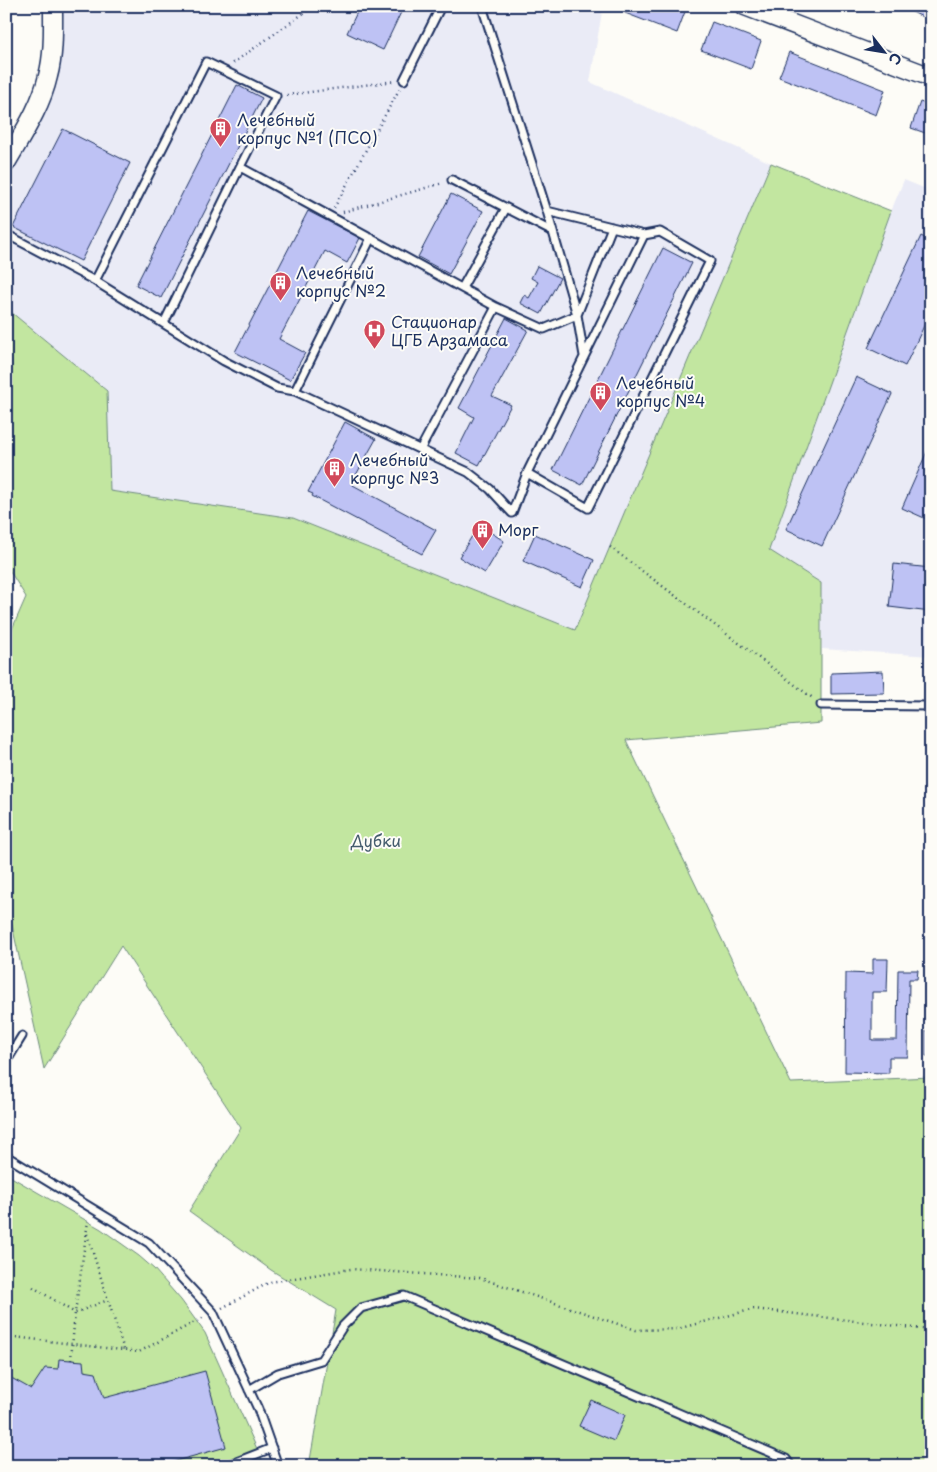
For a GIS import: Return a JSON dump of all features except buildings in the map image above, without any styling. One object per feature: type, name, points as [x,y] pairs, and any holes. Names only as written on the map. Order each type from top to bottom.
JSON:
[{"type":"street","points":[[6,163],[38,106],[49,75],[53,6]]},
{"type":"street","points":[[746,6],[931,77]]},
{"type":"lane","points":[[404,80],[441,6]]},
{"type":"lane","points":[[482,6],[547,211],[577,315],[584,356]]},
{"type":"lane","points":[[95,281],[206,62],[276,96],[164,323]]},
{"type":"lane","points":[[240,167],[496,307],[544,329],[577,315],[612,228]]},
{"type":"lane","points":[[452,180],[553,232]]},
{"type":"lane","points":[[462,288],[506,208]]},
{"type":"lane","points":[[527,473],[588,508],[710,261],[660,232],[644,234],[612,228],[547,211]]},
{"type":"lane","points":[[6,234],[95,281],[224,361],[277,388],[295,391],[468,472],[490,489],[512,513],[527,473],[644,234]]},
{"type":"lane","points":[[295,391],[371,238]]},
{"type":"lane","points":[[420,450],[496,307]]},
{"type":"lane","points":[[821,705],[931,706]]},
{"type":"lane","points":[[6,1062],[22,1036]]},
{"type":"lane","points":[[6,1156],[148,1243],[213,1312],[249,1390],[278,1466]]},
{"type":"lane","points":[[249,1390],[278,1374],[320,1360],[343,1326],[361,1308],[404,1296],[786,1459],[791,1466]]},
{"type":"lane","points":[[226,1466],[272,1448]]},
{"type":"path","points":[[224,70],[314,6]]},
{"type":"path","points":[[276,96],[404,80]]},
{"type":"path","points":[[329,216],[404,80]]},
{"type":"path","points":[[329,216],[452,180]]},
{"type":"path","points":[[610,547],[821,705]]},
{"type":"path","points":[[71,1360],[75,1313],[88,1221]]},
{"type":"path","points":[[86,1232],[124,1350]]},
{"type":"path","points":[[6,1336],[139,1352],[270,1282],[351,1269],[480,1278],[636,1330],[677,1329],[754,1309],[931,1330]]},
{"type":"path","points":[[33,1287],[75,1313]]},
{"type":"path","points":[[75,1313],[108,1300]]},
{"type":"shaded area","name":"Стационар ЦГБ Арзамаса","points":[[61,6],[603,6],[590,82],[771,163],[575,630],[293,518],[110,491],[107,391],[6,308],[6,178],[34,130],[58,71]]},
{"type":"shaded area","points":[[904,180],[931,191],[931,656],[822,649],[821,583],[769,551],[891,211]]},
{"type":"green space","name":"Дубки","points":[[771,163],[891,211],[769,550],[821,583],[821,723],[626,740],[791,1083],[931,1077],[931,1466],[309,1466],[336,1310],[271,1270],[189,1211],[241,1128],[121,946],[44,1069],[6,898],[6,643],[26,597],[6,565],[6,308],[107,391],[110,491],[293,518],[575,630]]},
{"type":"green space","points":[[6,1174],[101,1229],[154,1269],[181,1300],[205,1333],[262,1460],[262,1466],[6,1466]]},
{"type":"place","name":"Лечебный корпус №1 (ПСО)","points":[[221,148]]},
{"type":"place","name":"Лечебный корпус №2","points":[[280,301]]},
{"type":"place","name":"Стационар ЦГБ Арзамаса","points":[[375,350]]},
{"type":"place","name":"Лечебный корпус №4","points":[[600,411]]},
{"type":"place","name":"Лечебный корпус №3","points":[[334,488]]},
{"type":"place","name":"Морг","points":[[482,549]]}]
